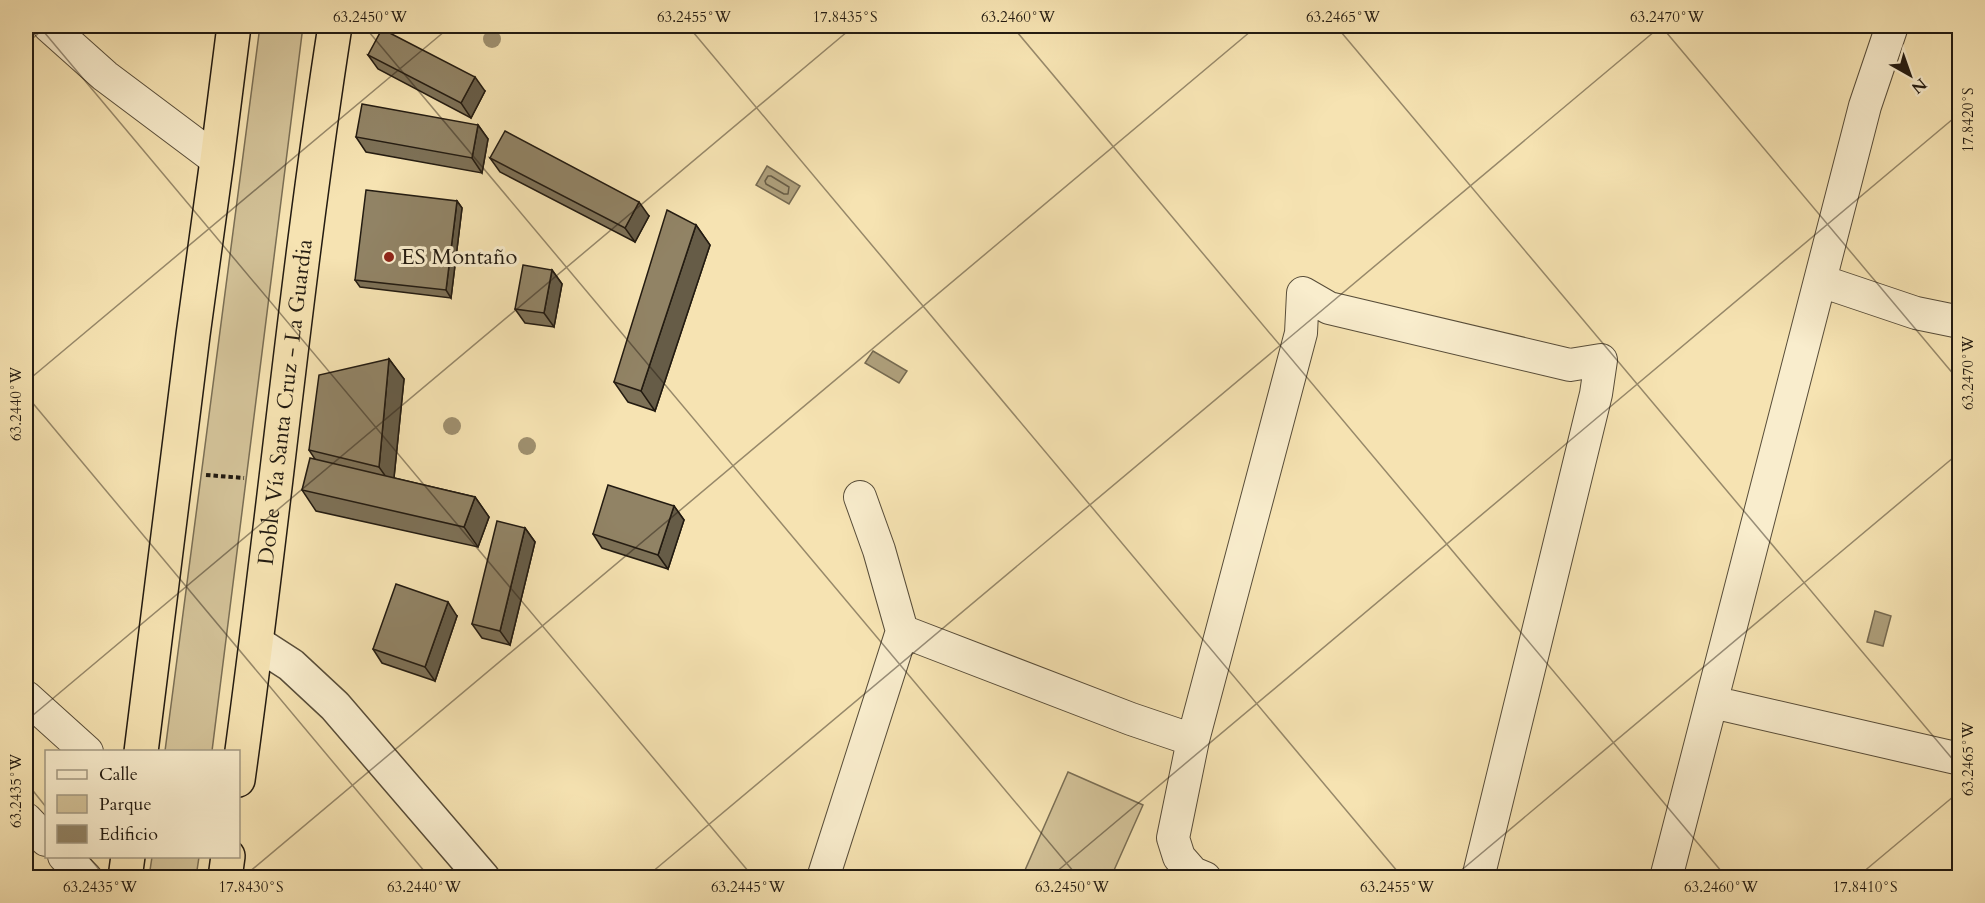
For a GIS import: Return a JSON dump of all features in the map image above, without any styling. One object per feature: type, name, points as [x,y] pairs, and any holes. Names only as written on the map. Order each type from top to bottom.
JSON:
[{"type":"highway","points":[[141,750],[234,26]]},
{"type":"highway","name":"Doble Vía Santa Cruz - La Guardia","points":[[240,766],[257,644],[303,247],[335,26]]},
{"type":"highway","points":[[126,878],[128,858]]},
{"type":"highway","points":[[225,878],[228,858]]},
{"type":"street","points":[[49,26],[105,76],[217,160]]},
{"type":"street","points":[[1666,878],[1865,106],[1892,26]]},
{"type":"street","points":[[1821,281],[1916,313],[1959,322]]},
{"type":"street","points":[[1205,878],[1193,873],[1179,857],[1173,838],[1193,740],[1301,333],[1303,293],[1329,308],[1570,365],[1601,360],[1596,394],[1478,878]]},
{"type":"street","points":[[823,878],[902,631],[879,550],[860,497]]},
{"type":"street","points":[[902,631],[1131,719],[1193,740]]},
{"type":"street","points":[[257,644],[291,665],[335,706],[483,878]]},
{"type":"street","points":[[27,700],[85,750]]},
{"type":"street","points":[[1712,702],[1959,759]]},
{"type":"street","points":[[26,819],[45,839]]},
{"type":"street","points":[[66,858],[86,878]]},
{"type":"path","points":[[200,474],[248,478]]},
{"type":"green space","points":[[260,26],[303,26],[212,750],[165,750]]},
{"type":"green space","points":[[1068,772],[1143,805],[1111,877],[1022,877]]},
{"type":"green space","points":[[152,858],[199,858],[196,877],[149,877]]},
{"type":"water","points":[[767,166],[800,186],[789,204],[756,185]]},
{"type":"water","points":[[873,351],[907,371],[899,383],[865,363]]},
{"type":"water","points":[[1875,611],[1891,616],[1883,646],[1867,642]]},
{"type":"building","points":[[382,29],[475,77],[461,103],[368,55]]},
{"type":"building","points":[[362,104],[478,125],[472,158],[356,137]]},
{"type":"building","points":[[505,131],[639,202],[625,228],[490,158]]},
{"type":"building","points":[[366,190],[457,201],[446,290],[355,280]]},
{"type":"building","points":[[667,210],[696,225],[641,391],[614,382]]},
{"type":"building","points":[[523,265],[552,270],[544,313],[515,309]]},
{"type":"building","points":[[389,359],[379,467],[309,450],[319,375]]},
{"type":"building","points":[[310,458],[475,497],[464,527],[302,490]]},
{"type":"building","points":[[608,485],[674,506],[658,555],[593,534]]},
{"type":"building","points":[[497,521],[525,528],[500,631],[472,624]]},
{"type":"building","points":[[396,584],[448,602],[425,667],[373,649]]},
{"type":"place","name":"ES Montaño","points":[[389,257]]}]
